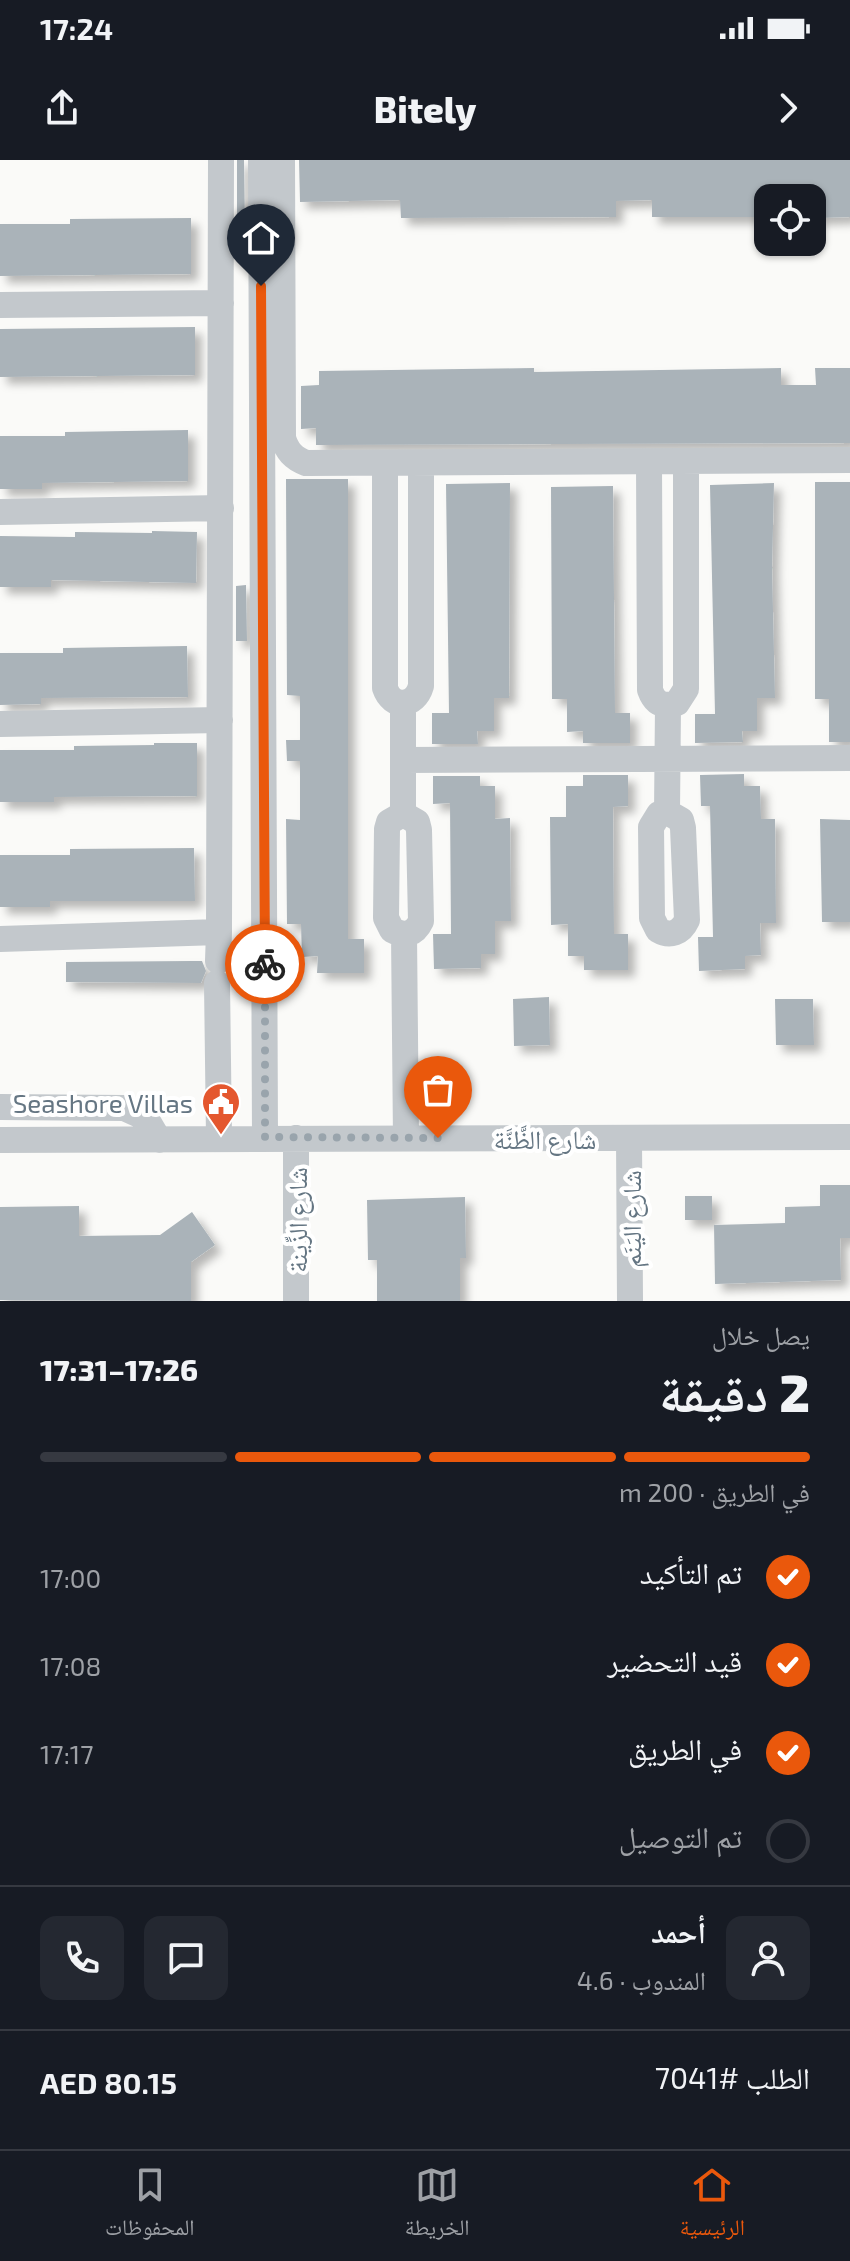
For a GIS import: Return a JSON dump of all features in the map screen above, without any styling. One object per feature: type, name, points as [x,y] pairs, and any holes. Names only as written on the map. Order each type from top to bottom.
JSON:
[{"type":"street","points":[[219,1138],[221,160]]},
{"type":"street","points":[[261,160],[265,1137]]},
{"type":"street","points":[[282,160],[283,438],[296,459],[306,463],[850,460]]},
{"type":"street","points":[[0,305],[221,303]]},
{"type":"street","points":[[649,462],[650,690],[653,698],[668,706],[677,703],[686,689],[686,462]]},
{"type":"street","points":[[385,463],[385,688],[388,696],[403,704],[412,702],[421,686],[421,463]]},
{"type":"street","points":[[0,512],[221,508]]},
{"type":"street","points":[[403,704],[403,814],[389,822],[387,829],[386,918],[392,930],[404,934],[406,1138]]},
{"type":"street","points":[[667,812],[668,706]]},
{"type":"street","points":[[0,724],[220,720]]},
{"type":"street","points":[[403,760],[850,758]]},
{"type":"street","points":[[0,939],[219,932]]},
{"type":"street","points":[[0,1107],[124,1108],[146,1118],[159,1140]]},
{"type":"street","name":"شارع الظَّنَّة","points":[[0,1140],[850,1137]]},
{"type":"street","name":"شارع الزِّينة","points":[[296,1138],[296,1301]]},
{"type":"street","name":"شارع اليَنَم","points":[[629,1138],[630,1301]]},
{"type":"building","points":[[237,160],[244,160],[245,230],[237,231]]},
{"type":"building","points":[[299,160],[850,160],[850,217],[826,218],[826,184],[754,184],[754,217],[652,217],[652,200],[616,201],[616,217],[401,218],[400,200],[300,202]]},
{"type":"building","points":[[191,218],[191,274],[0,276],[0,224],[70,224],[70,219]]},
{"type":"building","points":[[195,327],[195,375],[0,377],[0,329]]},
{"type":"building","points":[[534,368],[534,372],[781,368],[781,385],[816,385],[815,368],[850,368],[850,443],[316,445],[316,428],[301,429],[301,386],[319,385],[319,371]]},
{"type":"building","points":[[188,430],[188,481],[42,483],[42,489],[0,489],[0,436]]},
{"type":"building","points":[[286,479],[348,479],[348,939],[364,939],[364,973],[317,973],[318,956],[302,957],[301,924],[287,924],[286,819],[300,820],[300,761],[287,761],[286,740],[300,740],[300,696],[287,695]]},
{"type":"building","points":[[815,482],[850,482],[850,742],[829,742],[829,699],[815,699]]},
{"type":"building","points":[[510,483],[509,698],[494,698],[494,731],[477,731],[478,744],[432,744],[432,713],[449,713],[446,484]]},
{"type":"building","points":[[774,483],[775,698],[757,698],[757,731],[742,731],[743,742],[695,743],[695,714],[715,714],[710,485]]},
{"type":"building","points":[[613,486],[615,713],[630,713],[630,743],[583,743],[583,731],[567,732],[567,699],[552,699],[551,487]]},
{"type":"building","points":[[75,532],[197,532],[196,583],[51,580],[51,587],[0,587],[0,536],[75,537]]},
{"type":"building","points":[[246,585],[247,641],[236,641],[236,586]]},
{"type":"building","points":[[187,646],[188,697],[41,698],[41,704],[0,705],[0,653],[63,653],[63,648]]},
{"type":"building","points":[[197,743],[197,796],[54,797],[54,802],[0,802],[0,750],[74,750],[74,746]]},
{"type":"building","points":[[744,774],[744,786],[760,786],[761,819],[775,819],[776,923],[760,923],[761,955],[745,956],[745,969],[699,971],[698,937],[713,937],[710,806],[701,806],[700,775]]},
{"type":"building","points":[[583,775],[628,775],[628,806],[613,807],[614,934],[628,934],[628,970],[584,970],[584,956],[568,956],[568,924],[551,925],[550,817],[566,817],[566,786],[583,786]]},
{"type":"building","points":[[433,776],[480,776],[480,786],[495,786],[495,819],[510,818],[511,921],[495,921],[495,954],[481,954],[481,968],[434,969],[433,934],[451,934],[450,803],[433,804]]},
{"type":"building","points":[[820,819],[850,820],[850,922],[822,922]]},
{"type":"building","points":[[194,848],[195,901],[50,901],[50,907],[0,907],[0,855],[70,855],[70,849]]},
{"type":"building","points":[[202,961],[206,971],[201,983],[66,982],[66,962]]},
{"type":"building","points":[[234,962],[248,962],[248,983],[233,982],[228,972]]},
{"type":"building","points":[[549,997],[550,1045],[514,1046],[513,999]]},
{"type":"building","points":[[775,999],[813,999],[814,1045],[776,1045]]},
{"type":"building","points":[[820,1185],[850,1185],[850,1238],[840,1238],[841,1280],[715,1284],[714,1225],[785,1223],[785,1207],[820,1206]]},
{"type":"building","points":[[685,1196],[712,1196],[712,1220],[685,1220]]},
{"type":"building","points":[[465,1197],[466,1258],[460,1258],[460,1301],[377,1301],[377,1260],[368,1260],[367,1200]]},
{"type":"building","points":[[79,1206],[79,1236],[160,1235],[192,1212],[215,1245],[191,1262],[191,1301],[0,1300],[0,1207]]},
{"type":"way so far","points":[[265,964],[265,1137],[438,1138]]},
{"type":"place","name":"Seashore Villas","points":[[221,1136]]},
{"type":"route","points":[[261,286],[265,964]]}]
